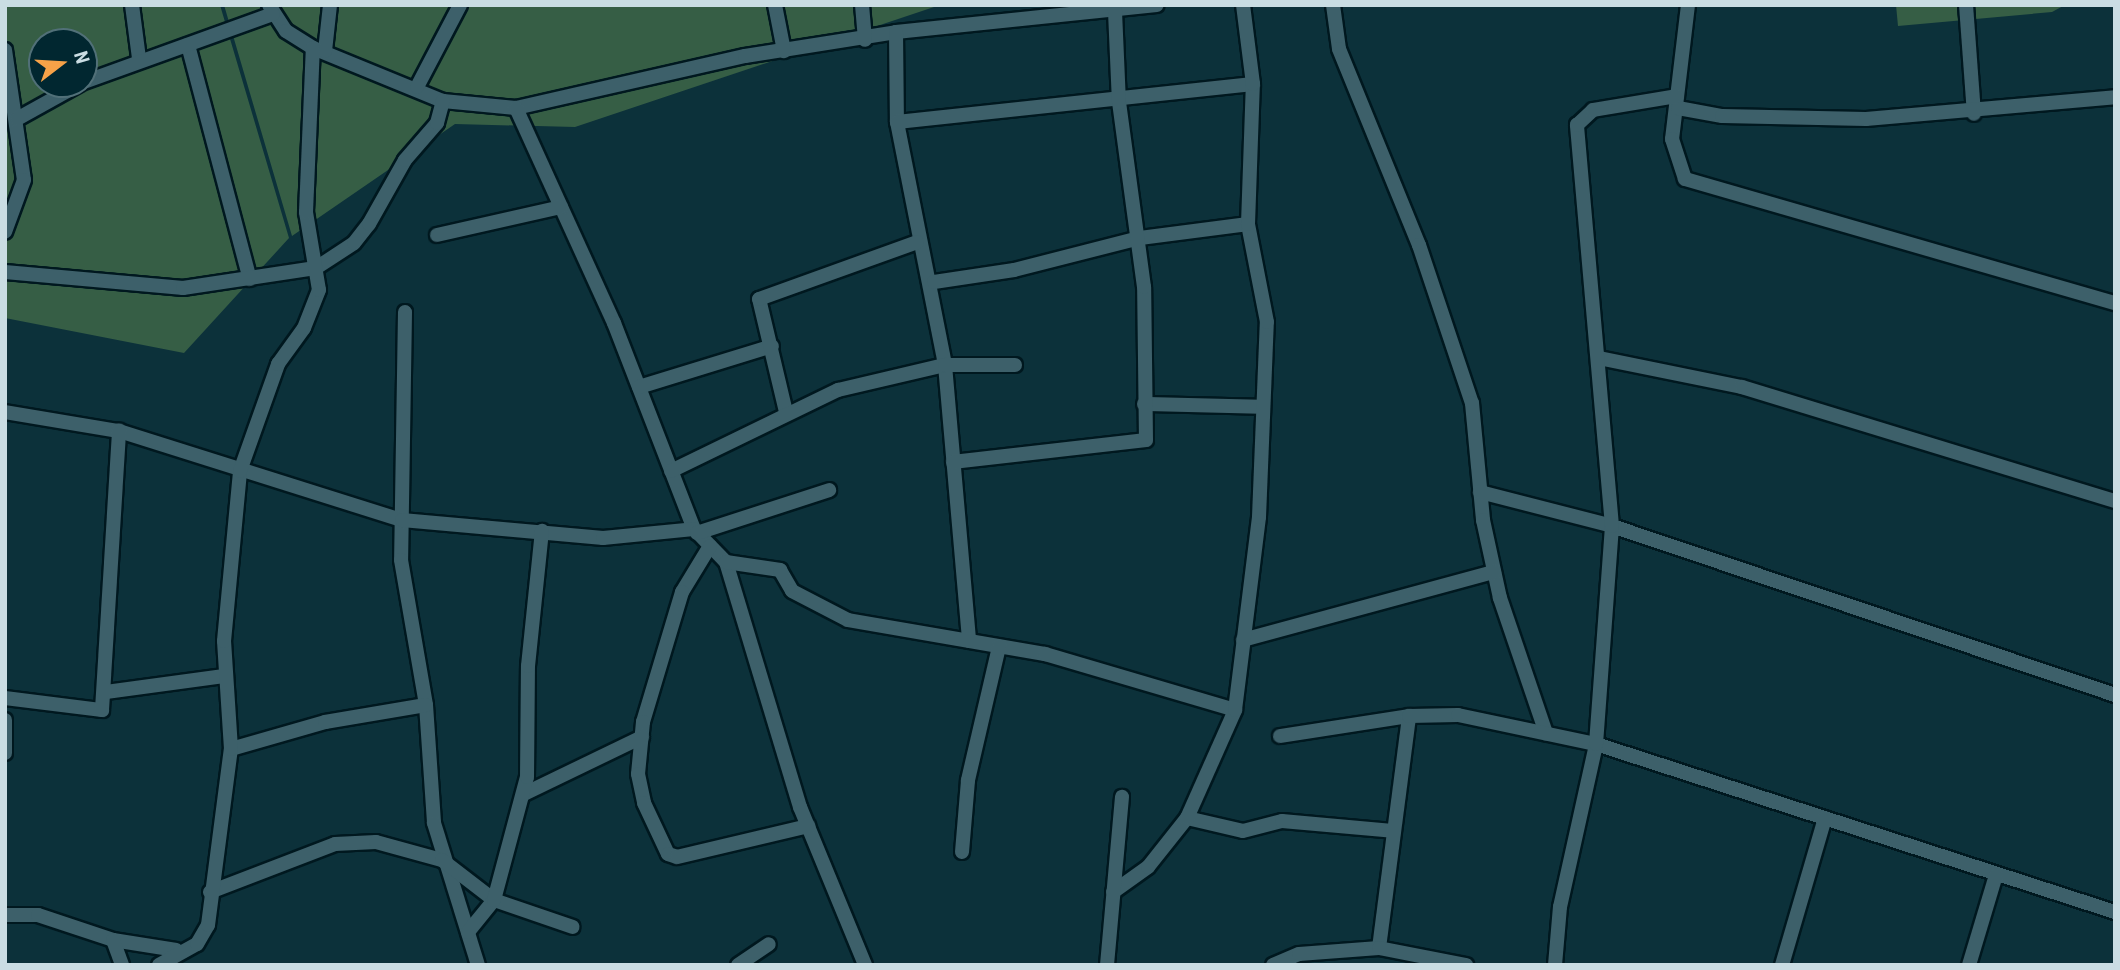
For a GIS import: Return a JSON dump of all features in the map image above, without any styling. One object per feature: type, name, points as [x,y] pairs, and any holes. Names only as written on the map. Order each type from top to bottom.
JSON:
[{"type":"street","points":[[132,5],[139,58]]},
{"type":"street","points":[[159,965],[176,950],[204,937],[230,749],[224,676],[240,471],[278,364],[315,300],[316,268],[306,212],[305,138],[319,50],[330,5]]},
{"type":"street","points":[[417,87],[460,5]]},
{"type":"street","points":[[775,5],[784,51]]},
{"type":"street","points":[[862,5],[865,40]]},
{"type":"street","points":[[98,76],[139,58],[188,45],[271,10],[319,50],[417,87],[443,101],[516,108],[784,51],[865,40],[896,32],[1157,5]]},
{"type":"street","points":[[1113,892],[1148,867],[1187,817],[1235,710],[1259,517],[1267,322],[1248,223],[1253,84],[1242,5]]},
{"type":"street","points":[[1332,5],[1339,49],[1419,245],[1472,403],[1480,492],[1494,572],[1546,733]]},
{"type":"street","points":[[1688,5],[1672,139],[1685,178],[2115,303]]},
{"type":"street","points":[[1966,5],[1975,114]]},
{"type":"street","points":[[953,462],[1146,440],[1140,238],[1119,103],[1115,10]]},
{"type":"street","points":[[896,32],[897,122],[917,242],[934,282],[945,365],[969,641]]},
{"type":"street","points":[[188,45],[250,279]]},
{"type":"street","points":[[5,50],[24,180],[5,232]]},
{"type":"street","points":[[897,122],[1119,103],[1253,84]]},
{"type":"street","points":[[1555,965],[1560,907],[1596,744],[1612,526],[1577,125],[1593,110],[1678,102],[1792,118],[1975,114],[2115,97]]},
{"type":"street","points":[[16,119],[54,98]]},
{"type":"street","points":[[5,272],[149,288],[250,279],[316,268],[354,243],[369,224],[405,160],[437,123],[443,101]]},
{"type":"street","points":[[516,108],[639,387],[696,531],[726,562],[808,826],[865,965]]},
{"type":"street","points":[[437,235],[561,207]]},
{"type":"street","points":[[934,282],[1140,238],[1248,223]]},
{"type":"street","points":[[786,412],[759,299],[917,242]]},
{"type":"street","points":[[405,312],[401,560],[426,705],[442,860],[478,965]]},
{"type":"street","points":[[639,387],[772,346]]},
{"type":"street","points":[[1599,358],[1742,387],[2115,501]]},
{"type":"street","points":[[671,471],[786,412],[838,390],[945,365],[1015,365]]},
{"type":"street","points":[[1144,404],[1263,407]]},
{"type":"street","points":[[5,424],[6,412],[119,431],[402,520],[603,538],[696,531],[829,490]]},
{"type":"street","points":[[5,698],[94,712],[102,710],[106,692],[119,431]]},
{"type":"street","points":[[1480,492],[1612,526],[2115,695]]},
{"type":"street","points":[[468,932],[494,900],[524,794],[528,666],[542,531]]},
{"type":"street","points":[[710,546],[682,592],[642,737],[644,803],[668,854],[695,854],[808,826]]},
{"type":"street","points":[[726,562],[780,570],[792,591],[848,620],[999,647],[1235,710]]},
{"type":"street","points":[[1243,640],[1494,572]]},
{"type":"street","points":[[962,852],[968,780],[999,647]]},
{"type":"street","points":[[106,692],[224,676]]},
{"type":"street","points":[[230,749],[325,722],[426,705]]},
{"type":"street","points":[[1280,736],[1409,716],[1458,715],[1546,733],[1596,744],[2115,912]]},
{"type":"street","points":[[1379,948],[1409,716]]},
{"type":"street","points":[[5,720],[5,753]]},
{"type":"street","points":[[524,794],[642,737]]},
{"type":"street","points":[[1107,965],[1122,797]]},
{"type":"street","points":[[1187,817],[1243,831],[1282,821],[1393,831]]},
{"type":"street","points":[[1782,965],[1825,818]]},
{"type":"street","points":[[211,892],[354,841],[442,860],[494,900],[573,927]]},
{"type":"street","points":[[1969,965],[1996,875]]},
{"type":"street","points":[[5,915],[67,921],[113,940],[176,950]]},
{"type":"street","points":[[113,940],[122,965]]},
{"type":"street","points":[[738,965],[769,944]]},
{"type":"street","points":[[1273,965],[1299,954],[1379,948],[1466,965]]},
{"type":"green space","points":[[5,5],[220,5],[289,238],[184,353],[5,318]]},
{"type":"green space","points":[[224,5],[940,5],[575,127],[455,124],[292,236]]},
{"type":"green space","points":[[1896,5],[2065,5],[2052,12],[1898,26]]}]
